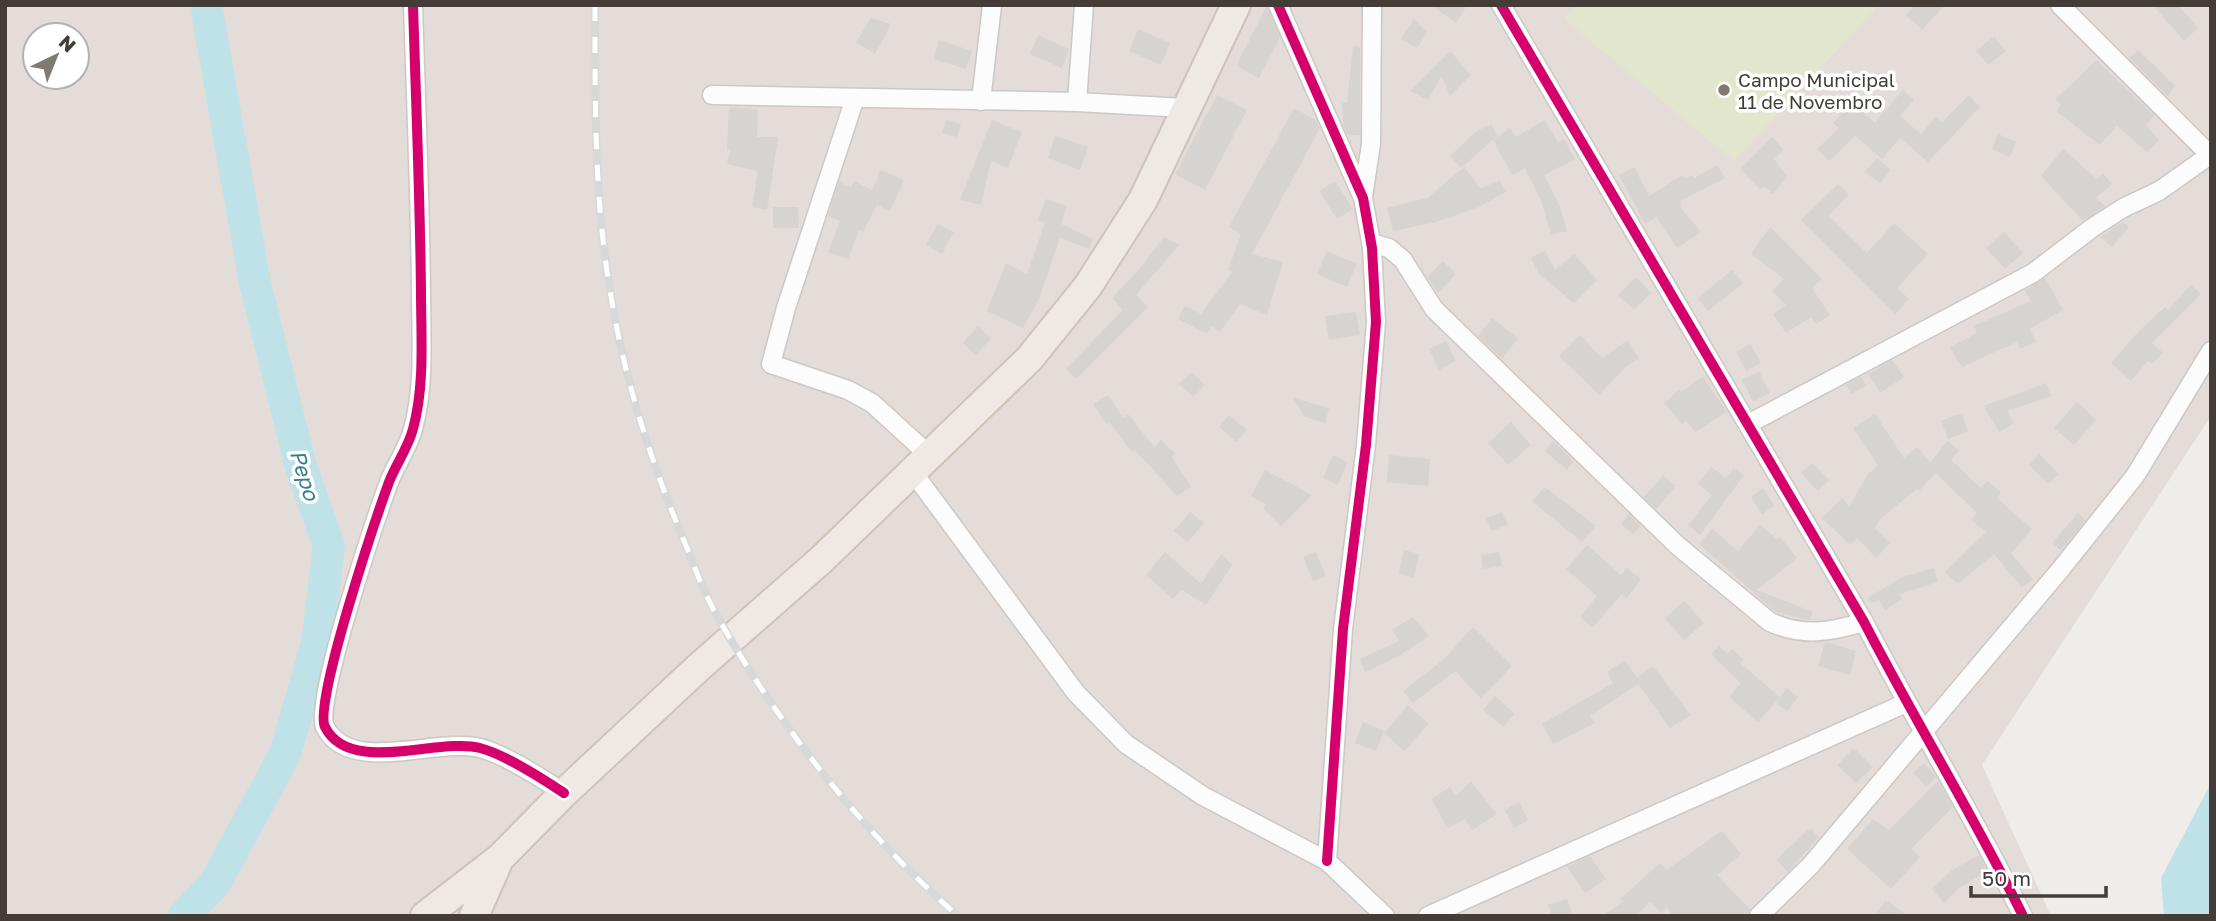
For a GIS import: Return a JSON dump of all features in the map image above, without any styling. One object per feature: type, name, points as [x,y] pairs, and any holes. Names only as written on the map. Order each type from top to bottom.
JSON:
[{"type":"main road","points":[[425,916],[500,858],[564,793],[699,667],[821,561],[1028,359],[1081,297],[1143,200],[1236,5]]},
{"type":"main road","points":[[474,916],[500,858]]},
{"type":"street","points":[[413,5],[421,370],[413,430],[389,482],[337,648],[322,711],[325,727],[342,745],[361,751],[422,751],[452,746],[481,748],[534,773],[564,793]]},
{"type":"street","points":[[981,101],[992,5]]},
{"type":"street","points":[[1077,102],[1084,5]]},
{"type":"street","points":[[1278,5],[1363,198],[1371,243],[1376,322],[1366,445],[1343,629],[1326,861]]},
{"type":"street","points":[[1363,198],[1371,144],[1372,5]]},
{"type":"street","points":[[1750,423],[2033,273],[2092,228],[2123,208],[2160,191],[2210,155],[2060,5]]},
{"type":"street","points":[[1511,10],[1864,622],[1906,703],[1987,841],[2023,916]]},
{"type":"street","points":[[712,95],[1077,102],[1185,108]]},
{"type":"street","points":[[855,98],[786,308],[771,364],[848,390],[872,403],[920,463],[1076,692],[1126,744],[1203,796],[1326,861],[1385,916]]},
{"type":"street","points":[[1371,243],[1389,248],[1403,260],[1421,290],[1443,317],[1678,546],[1770,622],[1787,630],[1809,633],[1864,622]]},
{"type":"street","points":[[1759,916],[1811,865],[2135,476],[2211,351]]},
{"type":"street","points":[[1428,916],[1906,703]]},
{"type":"shaded area","points":[[5,5],[2211,5],[2211,416],[1982,765],[2051,916],[5,916]]},
{"type":"green space","name":"Campo Municipal 11 de Novembro","points":[[1577,5],[1879,5],[1734,161],[1564,19]]},
{"type":"water","points":[[2211,783],[2211,916],[2164,916],[2161,878]]},
{"type":"building","points":[[1431,5],[1467,5],[1456,23]]},
{"type":"building","points":[[1915,5],[1945,5],[1922,30],[1906,15]]},
{"type":"building","points":[[2153,5],[2178,5],[2198,28],[2184,41]]},
{"type":"building","points":[[1267,6],[1280,37],[1259,78],[1236,66]]},
{"type":"building","points":[[871,18],[891,24],[875,54],[856,42]]},
{"type":"building","points":[[1414,19],[1427,32],[1417,48],[1401,39]]},
{"type":"building","points":[[1138,29],[1170,43],[1161,65],[1129,51]]},
{"type":"building","points":[[1038,35],[1069,49],[1062,68],[1030,54]]},
{"type":"building","points":[[1994,36],[2006,51],[1988,65],[1976,51]]},
{"type":"building","points":[[939,40],[972,51],[966,69],[934,59]]},
{"type":"building","points":[[1353,46],[1360,47],[1360,135],[1348,135],[1343,124],[1342,103],[1347,103]]},
{"type":"building","points":[[2138,50],[2175,86],[2168,97],[2129,58]]},
{"type":"building","points":[[1450,51],[1471,75],[1450,96],[1441,76],[1428,100],[1410,91]]},
{"type":"building","points":[[2096,60],[2154,115],[2146,126],[2159,140],[2147,152],[2117,126],[2100,145],[2056,111],[2061,104],[2055,100]]},
{"type":"building","points":[[1903,90],[1914,100],[1900,116],[1921,134],[1936,116],[1942,122],[1969,95],[1980,107],[1928,162],[1900,138],[1882,159],[1855,136],[1829,161],[1817,149],[1839,128],[1833,123],[1850,104],[1875,122]]},
{"type":"building","points":[[1217,95],[1247,110],[1205,190],[1175,174]]},
{"type":"building","points":[[729,107],[758,109],[757,137],[778,137],[767,210],[752,207],[758,171],[727,164],[730,150],[727,150]]},
{"type":"building","points":[[1294,108],[1316,120],[1320,128],[1252,254],[1283,262],[1267,315],[1240,304],[1220,332],[1211,326],[1207,334],[1178,319],[1185,306],[1201,314],[1232,272],[1228,270],[1241,234],[1229,227]]},
{"type":"building","points":[[946,120],[961,124],[957,137],[942,133]]},
{"type":"building","points":[[992,120],[1022,132],[1008,168],[991,161],[981,205],[960,200]]},
{"type":"building","points":[[1545,120],[1558,142],[1564,139],[1575,159],[1544,175],[1560,207],[1567,231],[1551,235],[1542,203],[1525,168],[1512,175],[1493,140],[1510,128],[1516,137]]},
{"type":"building","points":[[1491,124],[1497,136],[1461,168],[1450,156],[1477,131]]},
{"type":"building","points":[[1998,134],[2016,142],[2010,157],[1992,149]]},
{"type":"building","points":[[1055,136],[1088,147],[1080,170],[1048,158]]},
{"type":"building","points":[[1772,137],[1784,150],[1774,159],[1787,177],[1773,194],[1764,186],[1760,189],[1740,169]]},
{"type":"building","points":[[2063,149],[2097,179],[2103,174],[2112,184],[2096,198],[2105,206],[2083,221],[2041,176]]},
{"type":"building","points":[[1877,158],[1891,170],[1880,183],[1864,172]]},
{"type":"building","points":[[1717,165],[1725,178],[1680,201],[1681,208],[1701,232],[1677,248],[1656,217],[1645,224],[1619,175],[1634,167],[1649,196],[1683,175],[1686,178],[1692,175],[1694,178]]},
{"type":"building","points":[[1464,167],[1481,189],[1499,180],[1506,192],[1479,207],[1436,222],[1393,231],[1387,208],[1427,198]]},
{"type":"building","points":[[881,170],[904,180],[890,211],[877,205],[863,232],[859,230],[848,259],[828,252],[840,221],[828,216],[839,182],[851,187],[854,181],[872,190]]},
{"type":"building","points":[[1335,181],[1353,209],[1337,219],[1319,191]]},
{"type":"building","points":[[1838,184],[1849,194],[1829,216],[1867,253],[1894,223],[1928,254],[1897,288],[1909,299],[1895,314],[1801,220]]},
{"type":"building","points":[[1046,199],[1067,206],[1061,224],[1093,239],[1089,249],[1060,238],[1039,299],[1023,328],[987,311],[1006,263],[1027,274],[1045,223],[1038,220]]},
{"type":"building","points":[[773,207],[798,207],[799,228],[773,228]]},
{"type":"building","points":[[2123,222],[2129,227],[2112,247],[2100,237]]},
{"type":"building","points":[[938,224],[954,232],[942,254],[926,245]]},
{"type":"building","points":[[1770,227],[1822,279],[1812,288],[1830,315],[1816,324],[1811,317],[1786,333],[1773,314],[1786,305],[1772,291],[1784,279],[1751,254]]},
{"type":"building","points":[[2004,232],[2023,253],[2005,269],[1986,248]]},
{"type":"building","points":[[1164,237],[1179,245],[1136,295],[1148,307],[1076,379],[1066,369],[1123,310],[1112,298]]},
{"type":"building","points":[[1545,250],[1555,270],[1574,254],[1597,280],[1574,303],[1539,274],[1531,258]]},
{"type":"building","points":[[1327,251],[1357,264],[1347,287],[1317,274]]},
{"type":"building","points":[[1443,261],[1456,274],[1438,293],[1427,277]]},
{"type":"building","points":[[1732,270],[1743,283],[1708,311],[1698,298]]},
{"type":"building","points":[[1636,277],[1651,293],[1634,310],[1618,295]]},
{"type":"building","points":[[2045,278],[2063,310],[2030,329],[2036,342],[2020,349],[2017,342],[1962,367],[1950,347],[1977,333],[1974,326],[2031,301],[2025,290]]},
{"type":"building","points":[[2191,285],[2201,294],[2152,343],[2163,353],[2152,364],[2148,361],[2131,381],[2111,363],[2138,332],[2165,307],[2168,310]]},
{"type":"building","points":[[1356,312],[1360,335],[1329,340],[1325,316]]},
{"type":"building","points":[[1492,318],[1518,338],[1502,359],[1478,336]]},
{"type":"building","points":[[978,326],[991,338],[976,355],[963,343]]},
{"type":"building","points":[[1580,335],[1602,358],[1628,340],[1639,358],[1627,366],[1599,395],[1559,356]]},
{"type":"building","points":[[1446,341],[1456,361],[1439,370],[1429,349]]},
{"type":"building","points":[[1750,344],[1761,363],[1746,371],[1736,352]]},
{"type":"building","points":[[1892,360],[1904,377],[1880,393],[1868,374]]},
{"type":"building","points":[[1759,371],[1770,393],[1753,402],[1742,380]]},
{"type":"building","points":[[1191,372],[1205,385],[1193,397],[1179,384]]},
{"type":"building","points":[[1703,377],[1727,412],[1695,432],[1686,421],[1682,424],[1664,403],[1679,390],[1681,392]]},
{"type":"building","points":[[1861,377],[1866,385],[1851,394],[1846,385]]},
{"type":"building","points":[[2046,383],[2051,396],[2007,411],[2014,423],[1999,432],[1984,406]]},
{"type":"building","points":[[1108,395],[1123,418],[1128,414],[1154,447],[1161,440],[1175,454],[1172,457],[1191,487],[1177,496],[1135,450],[1132,452],[1109,422],[1106,424],[1093,404]]},
{"type":"building","points":[[1293,398],[1329,408],[1325,423],[1305,417]]},
{"type":"building","points":[[2077,402],[2096,420],[2074,445],[2054,428]]},
{"type":"building","points":[[1875,414],[1904,458],[1917,447],[1930,463],[1947,441],[1959,450],[1951,460],[1981,488],[1987,481],[2001,492],[1997,498],[2032,529],[2011,553],[2033,579],[2022,588],[1994,554],[1958,584],[1945,572],[1986,532],[1971,520],[1977,513],[1936,473],[1919,491],[1917,489],[1881,518],[1875,528],[1890,543],[1876,558],[1857,538],[1850,545],[1822,518],[1842,498],[1849,506],[1869,473],[1878,466],[1853,428]]},
{"type":"building","points":[[1229,415],[1247,430],[1236,442],[1219,427]]},
{"type":"building","points":[[1962,415],[1968,431],[1948,439],[1941,421]]},
{"type":"building","points":[[1511,422],[1531,445],[1508,465],[1488,443]]},
{"type":"building","points":[[1553,441],[1574,461],[1567,470],[1545,451]]},
{"type":"building","points":[[2039,454],[2059,474],[2049,484],[2029,465]]},
{"type":"building","points":[[1333,455],[1348,462],[1338,485],[1323,478]]},
{"type":"building","points":[[1389,455],[1430,459],[1428,486],[1387,482]]},
{"type":"building","points":[[1812,463],[1829,480],[1818,491],[1801,473]]},
{"type":"building","points":[[1711,467],[1726,478],[1734,468],[1744,475],[1700,535],[1688,525],[1712,495],[1698,484]]},
{"type":"building","points":[[1265,470],[1312,495],[1281,526],[1263,508],[1266,504],[1251,496]]},
{"type":"building","points":[[1663,475],[1676,486],[1656,509],[1644,497]]},
{"type":"building","points":[[1545,487],[1596,526],[1582,542],[1532,501]]},
{"type":"building","points":[[1763,488],[1775,506],[1762,514],[1751,497]]},
{"type":"building","points":[[1190,512],[1204,523],[1188,542],[1174,531]]},
{"type":"building","points":[[1502,512],[1508,525],[1491,531],[1486,518]]},
{"type":"building","points":[[2078,513],[2086,520],[2061,550],[2052,543]]},
{"type":"building","points":[[1629,514],[1641,526],[1633,534],[1621,524]]},
{"type":"building","points":[[1760,525],[1777,539],[1780,537],[1797,558],[1757,590],[1813,612],[1810,620],[1776,612],[1699,544],[1712,529],[1738,551]]},
{"type":"building","points":[[1587,545],[1621,575],[1627,568],[1641,579],[1627,598],[1622,594],[1592,628],[1580,617],[1597,596],[1566,569]]},
{"type":"building","points":[[1404,550],[1419,554],[1414,578],[1399,574]]},
{"type":"building","points":[[1165,552],[1201,584],[1221,554],[1232,565],[1206,605],[1182,590],[1173,599],[1146,575]]},
{"type":"building","points":[[1316,552],[1326,576],[1313,581],[1303,557]]},
{"type":"building","points":[[1499,552],[1502,566],[1483,569],[1481,555]]},
{"type":"building","points":[[1934,568],[1938,582],[1899,594],[1902,599],[1885,610],[1879,600],[1870,603],[1868,598],[1902,577]]},
{"type":"building","points":[[1684,601],[1704,623],[1684,640],[1665,618]]},
{"type":"building","points":[[1413,617],[1429,636],[1397,657],[1365,672],[1360,659],[1399,641],[1392,630]]},
{"type":"building","points":[[1473,627],[1512,666],[1481,698],[1455,671],[1413,703],[1403,691],[1443,660]]},
{"type":"building","points":[[1825,642],[1856,651],[1850,675],[1818,666]]},
{"type":"building","points":[[1719,646],[1728,654],[1732,649],[1743,659],[1740,663],[1780,697],[1758,722],[1729,697],[1741,683],[1711,654]]},
{"type":"building","points":[[1625,660],[1637,678],[1653,666],[1691,715],[1670,728],[1638,684],[1590,716],[1595,723],[1553,744],[1542,724],[1613,683],[1607,672]]},
{"type":"building","points":[[1787,688],[1798,697],[1787,711],[1776,703]]},
{"type":"building","points":[[1495,696],[1515,714],[1503,727],[1483,710]]},
{"type":"building","points":[[1408,705],[1429,724],[1404,751],[1384,733]]},
{"type":"building","points":[[1363,722],[1384,731],[1376,751],[1355,743]]},
{"type":"building","points":[[1854,748],[1873,767],[1856,783],[1837,765]]},
{"type":"building","points":[[1924,763],[1936,777],[1926,787],[1913,773]]},
{"type":"building","points":[[1938,781],[1953,807],[1911,849],[1920,857],[1891,889],[1847,849],[1873,819],[1889,830]]},
{"type":"building","points":[[1471,782],[1497,814],[1472,830],[1465,819],[1448,828],[1431,799],[1450,787],[1455,796]]},
{"type":"building","points":[[1519,802],[1528,820],[1514,828],[1505,810]]},
{"type":"building","points":[[1810,828],[1819,837],[1788,872],[1776,860]]},
{"type":"building","points":[[1722,831],[1741,854],[1717,875],[1750,909],[1748,916],[1673,916],[1666,907],[1661,913],[1650,902],[1636,916],[1602,916],[1623,902],[1620,899],[1660,863],[1666,870]]},
{"type":"building","points":[[1979,855],[1987,871],[1959,888],[1944,903],[1932,889],[1952,870]]},
{"type":"building","points":[[1590,856],[1606,879],[1585,893],[1567,867]]},
{"type":"building","points":[[1567,899],[1573,916],[1552,916],[1548,905]]},
{"type":"building","points":[[1886,900],[1908,916],[1874,916]]},
{"type":"waterway","name":"Pepo","points":[[184,916],[215,883],[285,754],[317,644],[329,546],[301,467],[255,283],[206,5]]},
{"type":"railway","points":[[595,5],[598,184],[610,290],[631,389],[674,517],[717,616],[796,738],[856,813],[923,884],[958,916]]},
{"type":"cycle path","points":[[413,5],[422,361],[417,412],[411,436],[389,482],[348,608],[328,684],[324,711],[325,727],[337,742],[354,749],[374,752],[462,746],[480,748],[511,761],[564,793]]},
{"type":"cycle path","points":[[1278,5],[1363,198],[1372,248],[1376,322],[1366,445],[1343,629],[1327,861]]},
{"type":"cycle path","points":[[1501,5],[1864,622],[2023,916]]},
{"type":"place","name":"Campo Municipal 11 de Novembro","points":[[1724,90]]}]
